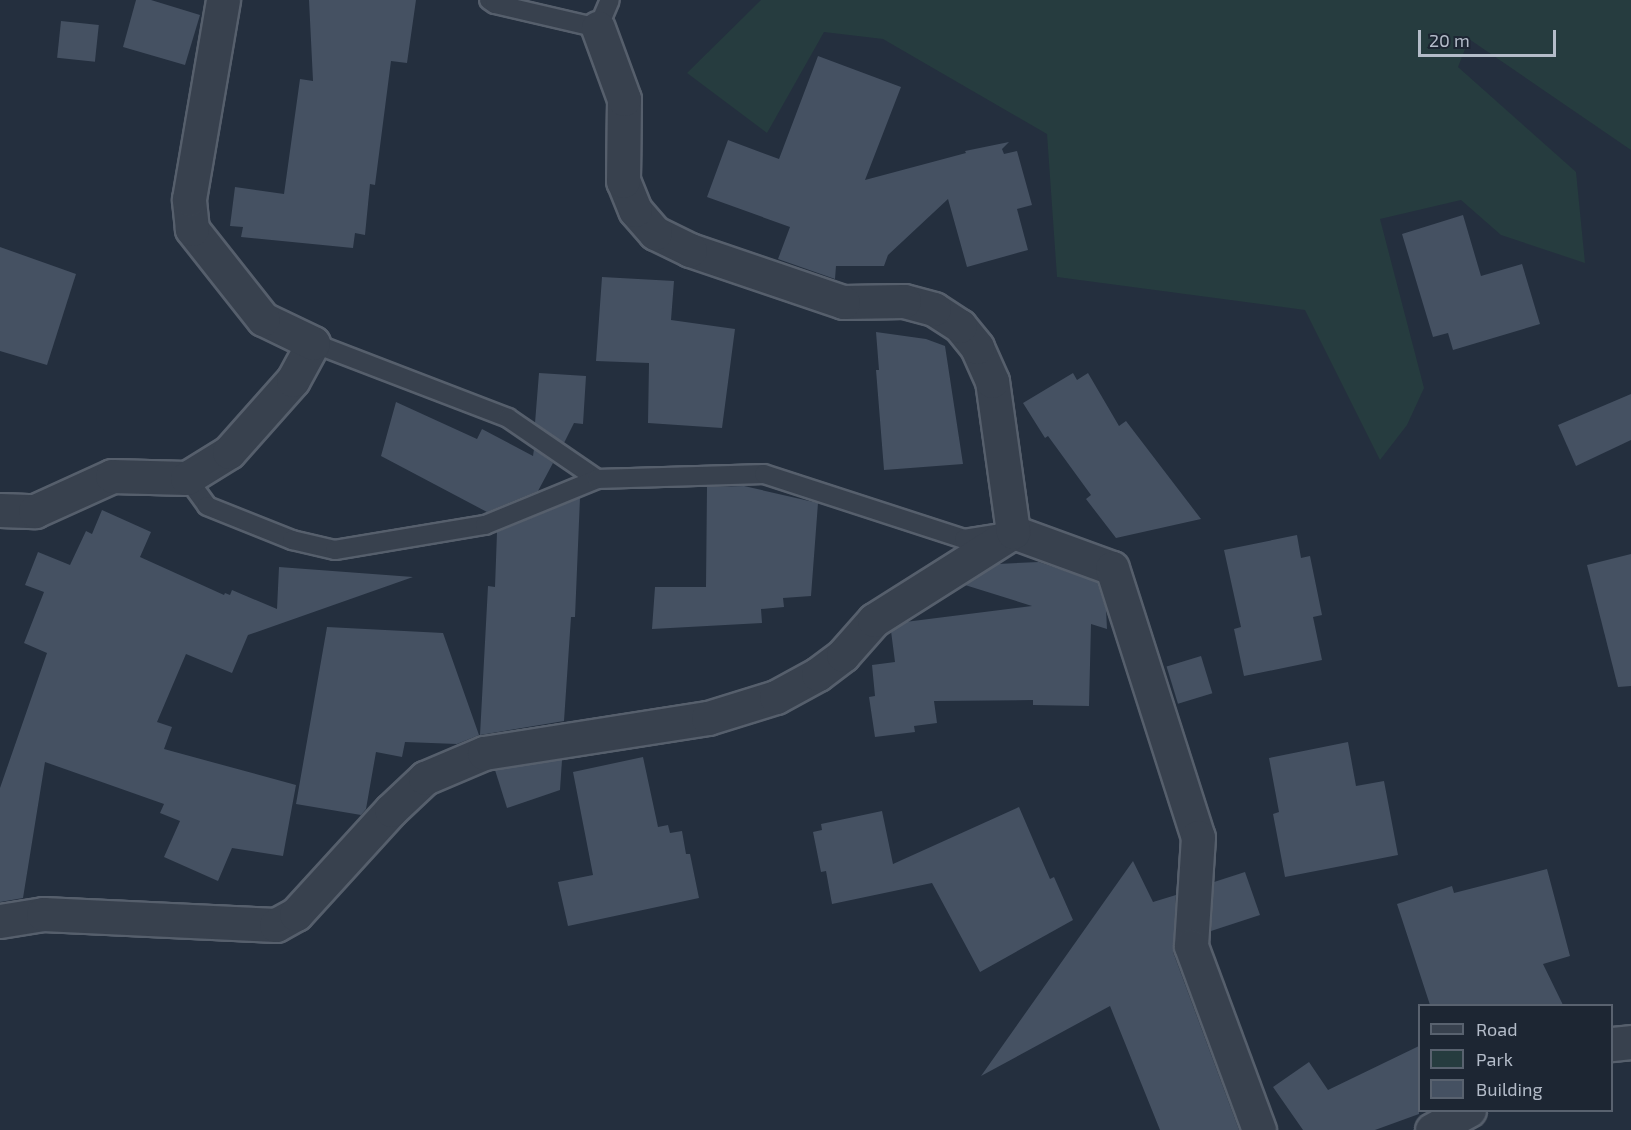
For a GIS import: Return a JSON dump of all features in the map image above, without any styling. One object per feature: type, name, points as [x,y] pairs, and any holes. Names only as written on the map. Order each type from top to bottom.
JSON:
[{"type":"street","points":[[0,510],[35,511],[112,476],[187,478],[230,452],[293,381],[313,343],[263,319],[192,229],[189,199],[223,0]]},
{"type":"street","points":[[604,14],[624,99],[623,181],[635,210],[655,233],[690,250],[843,302],[904,302],[934,309],[960,326],[977,347],[992,381],[1013,532]]},
{"type":"street","points":[[0,921],[43,914],[276,925],[296,914],[392,810],[425,778],[484,753],[708,718],[776,697],[818,674],[843,655],[874,620],[1013,532]]},
{"type":"street","points":[[1013,532],[1112,568],[1198,837],[1191,946],[1259,1130]]},
{"type":"street","points":[[1613,1044],[1631,1042]]},
{"type":"street","points":[[1432,1130],[1466,1112]]},
{"type":"lane","points":[[489,0],[495,4],[604,14]]},
{"type":"lane","points":[[313,343],[508,418],[597,479]]},
{"type":"lane","points":[[187,478],[207,506],[292,540],[335,550],[485,525],[597,479],[764,474],[964,539],[1013,532]]},
{"type":"green space","points":[[761,0],[1631,0],[1631,150],[1469,39],[1458,67],[1576,172],[1585,263],[1501,235],[1461,200],[1380,219],[1424,388],[1407,425],[1380,460],[1305,310],[1057,277],[1047,134],[883,39],[824,32],[767,133],[687,73]]},
{"type":"building","points":[[136,0],[151,0],[200,15],[185,65],[123,47]]},
{"type":"building","points":[[309,0],[416,0],[407,63],[391,61],[375,185],[370,184],[365,235],[355,233],[353,248],[241,237],[243,227],[230,226],[235,187],[284,194],[300,79],[313,81]]},
{"type":"building","points":[[61,21],[99,25],[95,62],[57,58]]},
{"type":"building","points":[[818,56],[901,87],[865,180],[966,153],[965,151],[1009,142],[1002,149],[1004,154],[1017,151],[1032,205],[1017,209],[1028,250],[967,267],[948,199],[888,255],[884,266],[836,266],[835,279],[778,259],[790,227],[707,197],[728,140],[779,159]]},
{"type":"building","points":[[1463,215],[1481,276],[1522,264],[1540,324],[1453,350],[1448,333],[1433,337],[1402,234]]},
{"type":"building","points":[[0,247],[76,274],[47,365],[0,351]]},
{"type":"building","points":[[602,277],[674,281],[671,320],[735,329],[722,428],[648,423],[649,363],[596,361]]},
{"type":"building","points":[[876,332],[926,339],[945,346],[963,464],[884,470],[876,370],[879,370]]},
{"type":"building","points":[[539,373],[586,376],[583,424],[574,423],[564,443],[535,423]]},
{"type":"building","points":[[1073,373],[1077,380],[1088,373],[1119,426],[1126,421],[1201,519],[1116,538],[1086,499],[1091,495],[1048,436],[1045,438],[1023,403]]},
{"type":"building","points":[[1631,394],[1631,440],[1576,466],[1558,425]]},
{"type":"building","points":[[396,402],[477,439],[482,429],[533,456],[534,449],[553,463],[538,491],[487,512],[381,456]]},
{"type":"building","points":[[744,486],[818,503],[811,596],[783,598],[784,607],[761,609],[762,623],[652,629],[655,587],[706,587],[707,487]]},
{"type":"building","points":[[580,498],[575,617],[571,617],[564,721],[480,735],[488,586],[495,587],[497,532]]},
{"type":"building","points":[[102,510],[151,532],[140,557],[224,595],[225,593],[230,595],[232,590],[277,609],[279,567],[413,577],[248,635],[232,673],[186,654],[157,722],[172,727],[164,749],[296,785],[283,856],[232,848],[218,881],[164,857],[180,821],[160,813],[164,804],[45,762],[23,898],[0,902],[0,788],[47,653],[24,643],[44,592],[25,585],[38,552],[70,565],[86,531],[92,534]]},
{"type":"building","points":[[1297,535],[1301,558],[1310,556],[1322,615],[1313,617],[1322,660],[1244,676],[1234,629],[1241,627],[1224,550]]},
{"type":"building","points":[[1631,554],[1631,686],[1618,687],[1587,565]]},
{"type":"building","points":[[1039,562],[1097,582],[1106,609],[1107,629],[1091,624],[1089,706],[1033,705],[1033,700],[934,701],[937,723],[914,726],[915,732],[875,737],[869,697],[875,696],[872,665],[895,662],[891,631],[905,622],[1032,606],[965,585],[998,564]]},
{"type":"building","points":[[327,627],[443,633],[479,735],[457,744],[405,742],[402,757],[376,752],[366,809],[361,815],[296,804]]},
{"type":"building","points":[[1201,656],[1212,693],[1178,704],[1167,667]]},
{"type":"building","points":[[1348,742],[1356,786],[1384,781],[1398,855],[1285,877],[1273,814],[1279,812],[1269,758]]},
{"type":"building","points":[[643,757],[658,827],[668,825],[670,833],[682,831],[686,854],[690,854],[699,898],[568,926],[558,882],[593,875],[573,772]]},
{"type":"building","points":[[562,760],[560,790],[507,808],[495,770]]},
{"type":"building","points":[[1019,807],[1050,879],[1054,877],[1073,920],[980,972],[932,883],[832,904],[826,871],[821,872],[813,832],[822,830],[821,824],[882,811],[893,864]]},
{"type":"building","points":[[1133,861],[1153,902],[1176,895],[1173,952],[1239,1130],[1160,1130],[1110,1006],[981,1076]]},
{"type":"building","points":[[1547,869],[1570,956],[1543,964],[1563,1004],[1430,1004],[1397,904],[1452,886],[1454,893]]},
{"type":"building","points":[[1245,872],[1260,915],[1211,931],[1214,882]]},
{"type":"building","points":[[1418,1046],[1419,1114],[1375,1130],[1303,1130],[1273,1087],[1309,1062],[1328,1090]]}]
